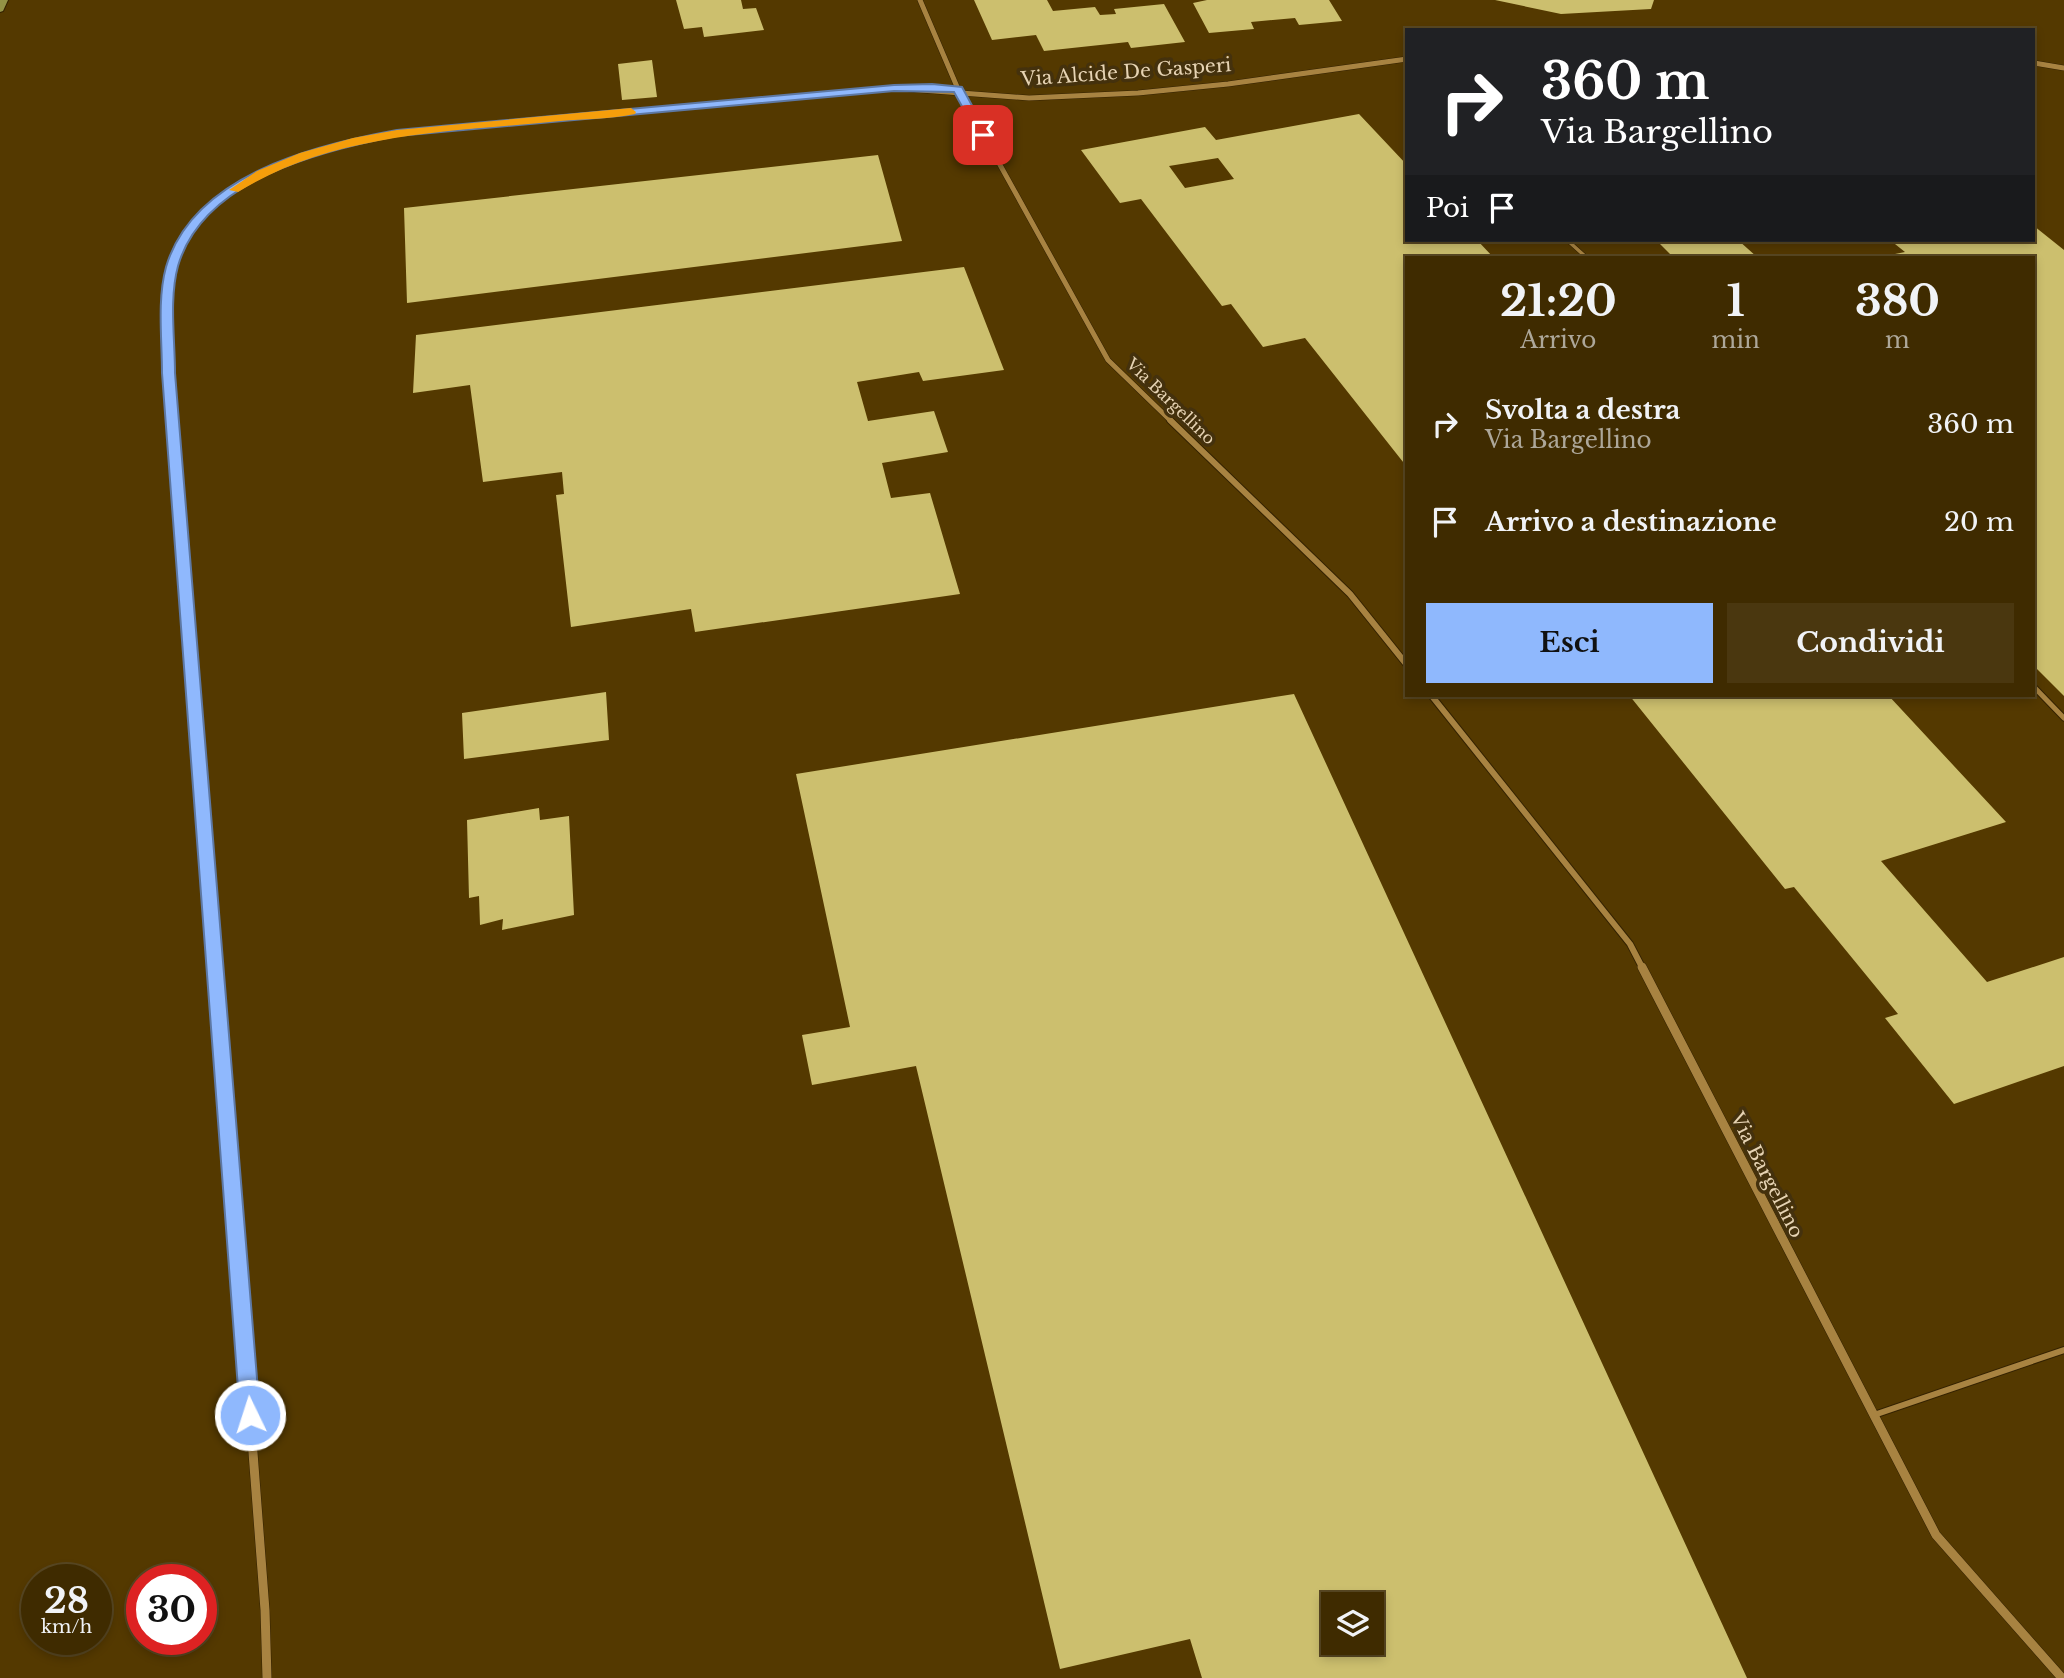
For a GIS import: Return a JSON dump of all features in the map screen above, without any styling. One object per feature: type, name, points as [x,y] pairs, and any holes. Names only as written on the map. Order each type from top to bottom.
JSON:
[{"type":"main road","points":[[0,9],[4,0]]},
{"type":"street","name":"Via Bargellino","points":[[920,0],[958,89],[1108,360],[1350,594],[1405,663]]},
{"type":"street","name":"Via Alcide De Gasperi","points":[[267,1678],[265,1610],[240,1276],[169,373],[168,290],[178,250],[195,221],[261,173],[304,156],[353,141],[441,129],[894,88],[958,89],[1046,98],[1299,75],[1405,59]]},
{"type":"street","points":[[2035,64],[2064,68]]},
{"type":"street","name":"Via Bargellino","points":[[1433,697],[1630,944],[1936,1535],[2062,1678]]},
{"type":"lane","points":[[1569,242],[1585,256]]},
{"type":"lane","points":[[2035,688],[2064,718]]},
{"type":"lane","points":[[1874,1415],[2064,1350]]},
{"type":"building","points":[[676,0],[741,0],[743,9],[756,8],[764,30],[704,37],[702,27],[684,29]]},
{"type":"building","points":[[974,0],[1047,0],[1053,11],[1095,7],[1100,15],[1116,14],[1114,9],[1164,4],[1185,42],[1131,48],[1128,42],[1044,51],[1036,35],[992,40]]},
{"type":"building","points":[[1207,0],[1329,0],[1342,21],[1299,25],[1295,18],[1251,22],[1254,29],[1209,33],[1193,3]]},
{"type":"building","points":[[1495,0],[1654,0],[1651,9],[1561,14]]},
{"type":"building","points":[[652,60],[657,97],[622,100],[618,64]]},
{"type":"building","points":[[1359,114],[1405,163],[1405,242],[1479,242],[1492,256],[1405,256],[1405,464],[1305,338],[1263,347],[1231,304],[1222,306],[1141,199],[1120,203],[1081,150],[1205,127],[1216,140]],"holes":[[[1218,158],[1234,179],[1185,188],[1169,166]]]},
{"type":"building","points":[[878,155],[902,241],[407,303],[404,208]]},
{"type":"building","points":[[2035,227],[2064,250],[2064,696],[2035,667],[2035,256],[1885,256],[1905,252],[1892,242],[2035,242]]},
{"type":"building","points":[[1658,242],[1740,242],[1756,256],[1672,256]]},
{"type":"building","points":[[964,267],[1004,370],[923,381],[919,372],[857,382],[868,421],[934,411],[948,452],[882,463],[891,498],[930,493],[960,594],[695,632],[691,609],[571,627],[556,495],[564,494],[562,472],[483,482],[470,385],[413,393],[416,335]]},
{"type":"building","points":[[606,692],[609,740],[464,759],[462,713]]},
{"type":"building","points":[[1294,694],[1747,1678],[1202,1678],[1190,1639],[1060,1669],[916,1066],[812,1085],[802,1035],[850,1027],[796,774]]},
{"type":"building","points":[[1631,697],[1890,697],[2006,822],[1881,861],[1987,982],[2064,957],[2064,1066],[1954,1104],[1885,1018],[1898,1014],[1794,887],[1785,889]]},
{"type":"building","points":[[539,808],[540,820],[569,816],[574,915],[502,930],[503,919],[480,925],[479,896],[469,898],[467,820]]},
{"type":"slow traffic","points":[[234,190],[261,173],[353,141],[397,133],[631,112]]},
{"type":"route","points":[[250,1415],[169,373],[168,290],[178,250],[195,221],[223,197],[261,173],[353,141],[397,133],[894,88],[932,87],[958,89],[983,135]]}]
